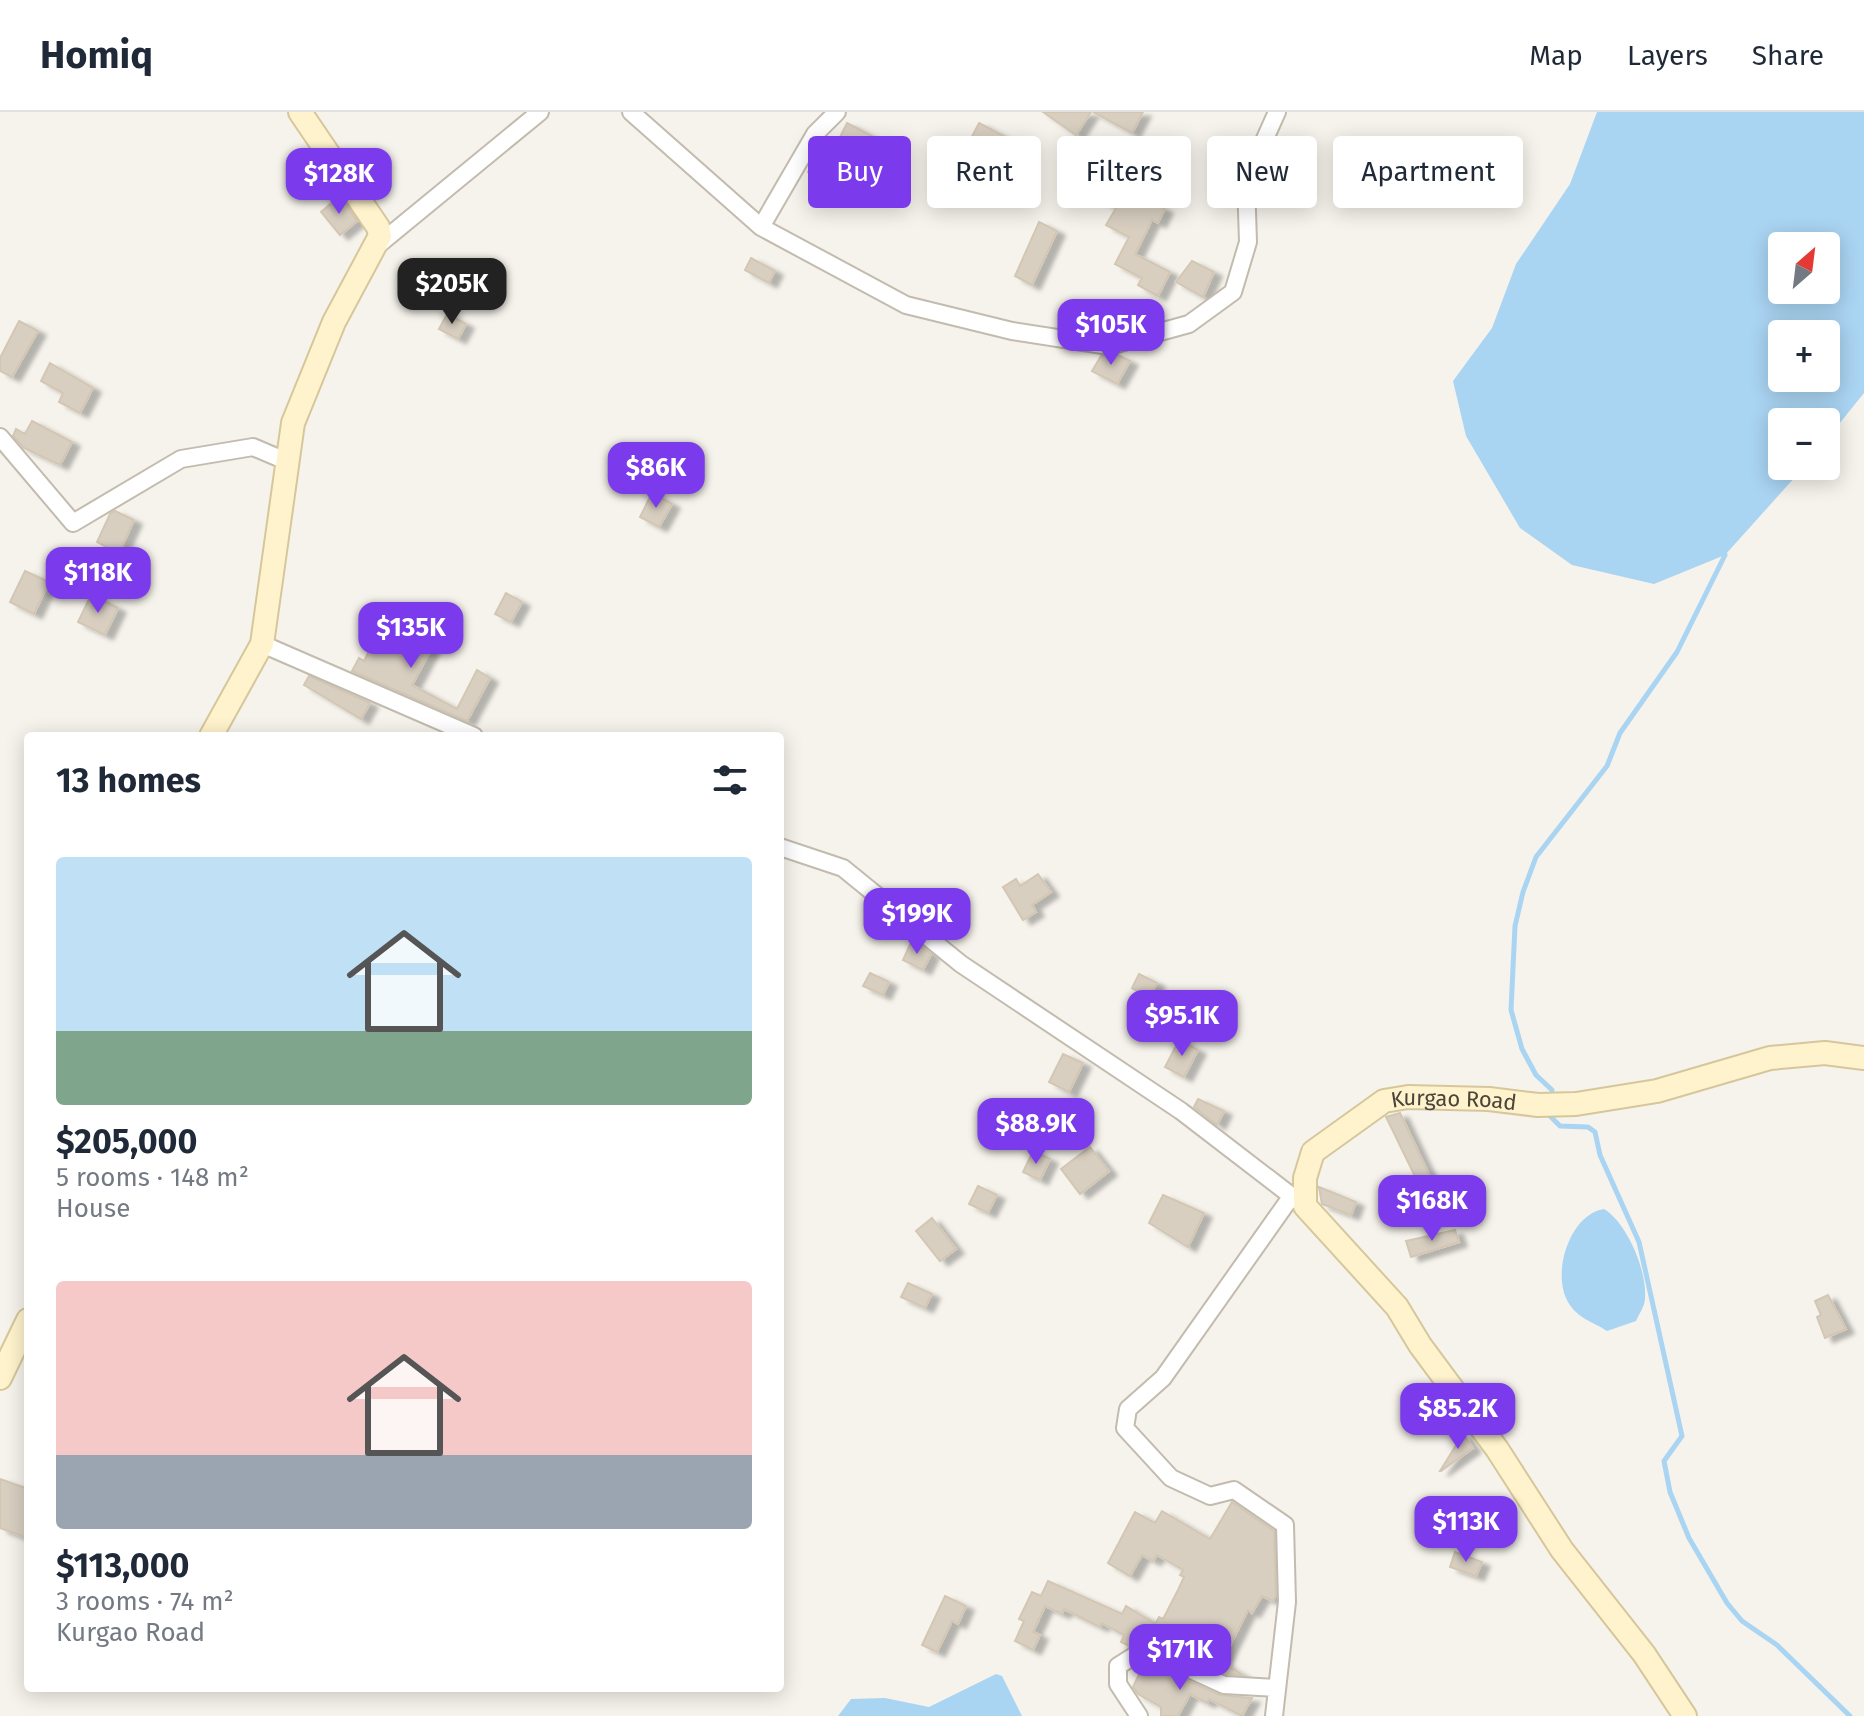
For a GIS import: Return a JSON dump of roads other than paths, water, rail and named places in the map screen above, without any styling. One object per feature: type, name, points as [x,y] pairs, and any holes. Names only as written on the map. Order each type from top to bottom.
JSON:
[{"type":"street","points":[[300,112],[378,227],[378,245]]},
{"type":"street","points":[[213,732],[262,644],[271,599],[293,423],[307,382],[334,322],[378,245],[540,112]]},
{"type":"street","points":[[631,112],[761,227],[906,305],[1012,331],[1109,346],[1189,324],[1233,292],[1248,242],[1246,181],[1277,112]]},
{"type":"street","points":[[761,227],[815,134],[837,112]]},
{"type":"street","points":[[0,437],[73,523],[181,459],[253,447],[286,461]]},
{"type":"street","points":[[262,644],[465,732]]},
{"type":"street","points":[[784,848],[843,868],[961,964],[1181,1111],[1298,1201],[1397,1307],[1420,1345],[1497,1449],[1562,1550],[1644,1654],[1685,1716]]},
{"type":"street","name":"Kurgao Road","points":[[1298,1201],[1313,1152],[1384,1101],[1408,1097],[1489,1099],[1538,1105],[1576,1104],[1657,1091],[1770,1058],[1825,1053],[1864,1058]]},
{"type":"street","points":[[1274,1716],[1287,1602],[1285,1525],[1234,1490],[1210,1496],[1171,1478],[1125,1428],[1128,1409],[1163,1378],[1298,1201]]},
{"type":"street","points":[[0,1378],[24,1328]]},
{"type":"street","points":[[1139,1716],[1118,1684],[1118,1666],[1145,1649],[1224,1685],[1277,1688]]},
{"type":"water","points":[[1597,112],[1864,112],[1864,393],[1840,423],[1840,408],[1768,408],[1768,480],[1792,480],[1725,555],[1654,584],[1572,565],[1520,528],[1466,436],[1453,381],[1492,328],[1516,264],[1570,184]]},
{"type":"water","points":[[1604,1209],[1628,1236],[1639,1261],[1645,1287],[1644,1304],[1636,1321],[1607,1331],[1572,1308],[1563,1290],[1562,1276],[1563,1261],[1573,1233],[1592,1213]]},
{"type":"water","points":[[996,1674],[1002,1676],[1022,1716],[838,1716],[851,1699],[885,1698],[929,1707]]},
{"type":"waterway","points":[[1552,1090],[1536,1075],[1522,1049],[1511,1010],[1515,926],[1523,892],[1536,857],[1607,766],[1620,733],[1677,652],[1725,555]]},
{"type":"waterway","points":[[1550,1116],[1560,1126],[1588,1127],[1595,1132],[1600,1155],[1639,1242],[1682,1436],[1664,1461],[1670,1492],[1689,1538],[1727,1603],[1742,1621],[1777,1645],[1850,1716]]}]
